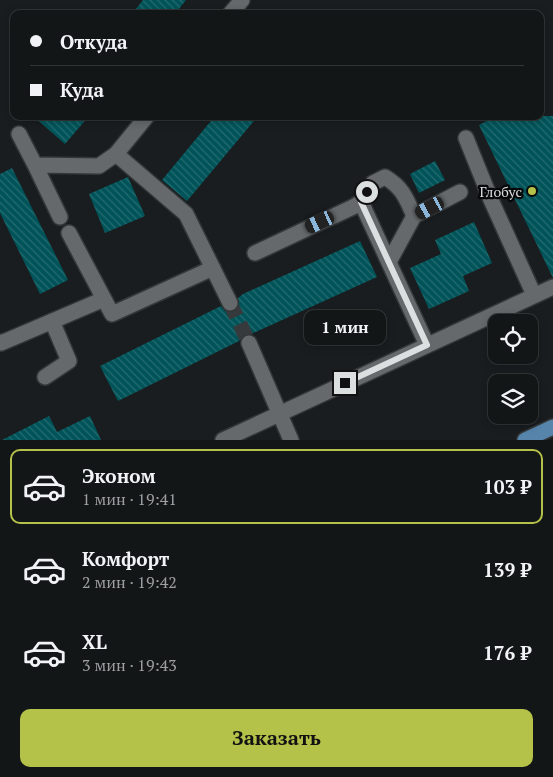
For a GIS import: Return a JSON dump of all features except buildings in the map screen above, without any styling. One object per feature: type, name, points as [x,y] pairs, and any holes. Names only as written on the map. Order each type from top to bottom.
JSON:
[{"type":"main road","points":[[525,440],[553,427]]},
{"type":"street","points":[[233,10],[242,0]]},
{"type":"street","points":[[35,165],[99,166],[116,154],[144,120]]},
{"type":"street","points":[[19,134],[60,217]]},
{"type":"street","points":[[466,138],[491,200],[534,296]]},
{"type":"street","points":[[116,154],[186,214],[230,303]]},
{"type":"street","points":[[256,253],[353,207],[361,202],[373,183],[385,177],[395,183],[404,194],[414,216]]},
{"type":"street","points":[[389,262],[414,216],[460,192]]},
{"type":"street","points":[[361,202],[427,345]]},
{"type":"street","points":[[69,233],[112,314],[213,268]]},
{"type":"street","points":[[223,440],[553,287]]},
{"type":"street","points":[[0,342],[104,299]]},
{"type":"street","points":[[45,377],[69,361],[52,321]]},
{"type":"street","points":[[249,343],[291,440]]},
{"type":"tunnel","points":[[230,303],[249,343]]},
{"type":"place","name":"Глобус","points":[[532,191]]},
{"type":"route","points":[[345,383],[427,345],[361,202],[367,192]]}]
